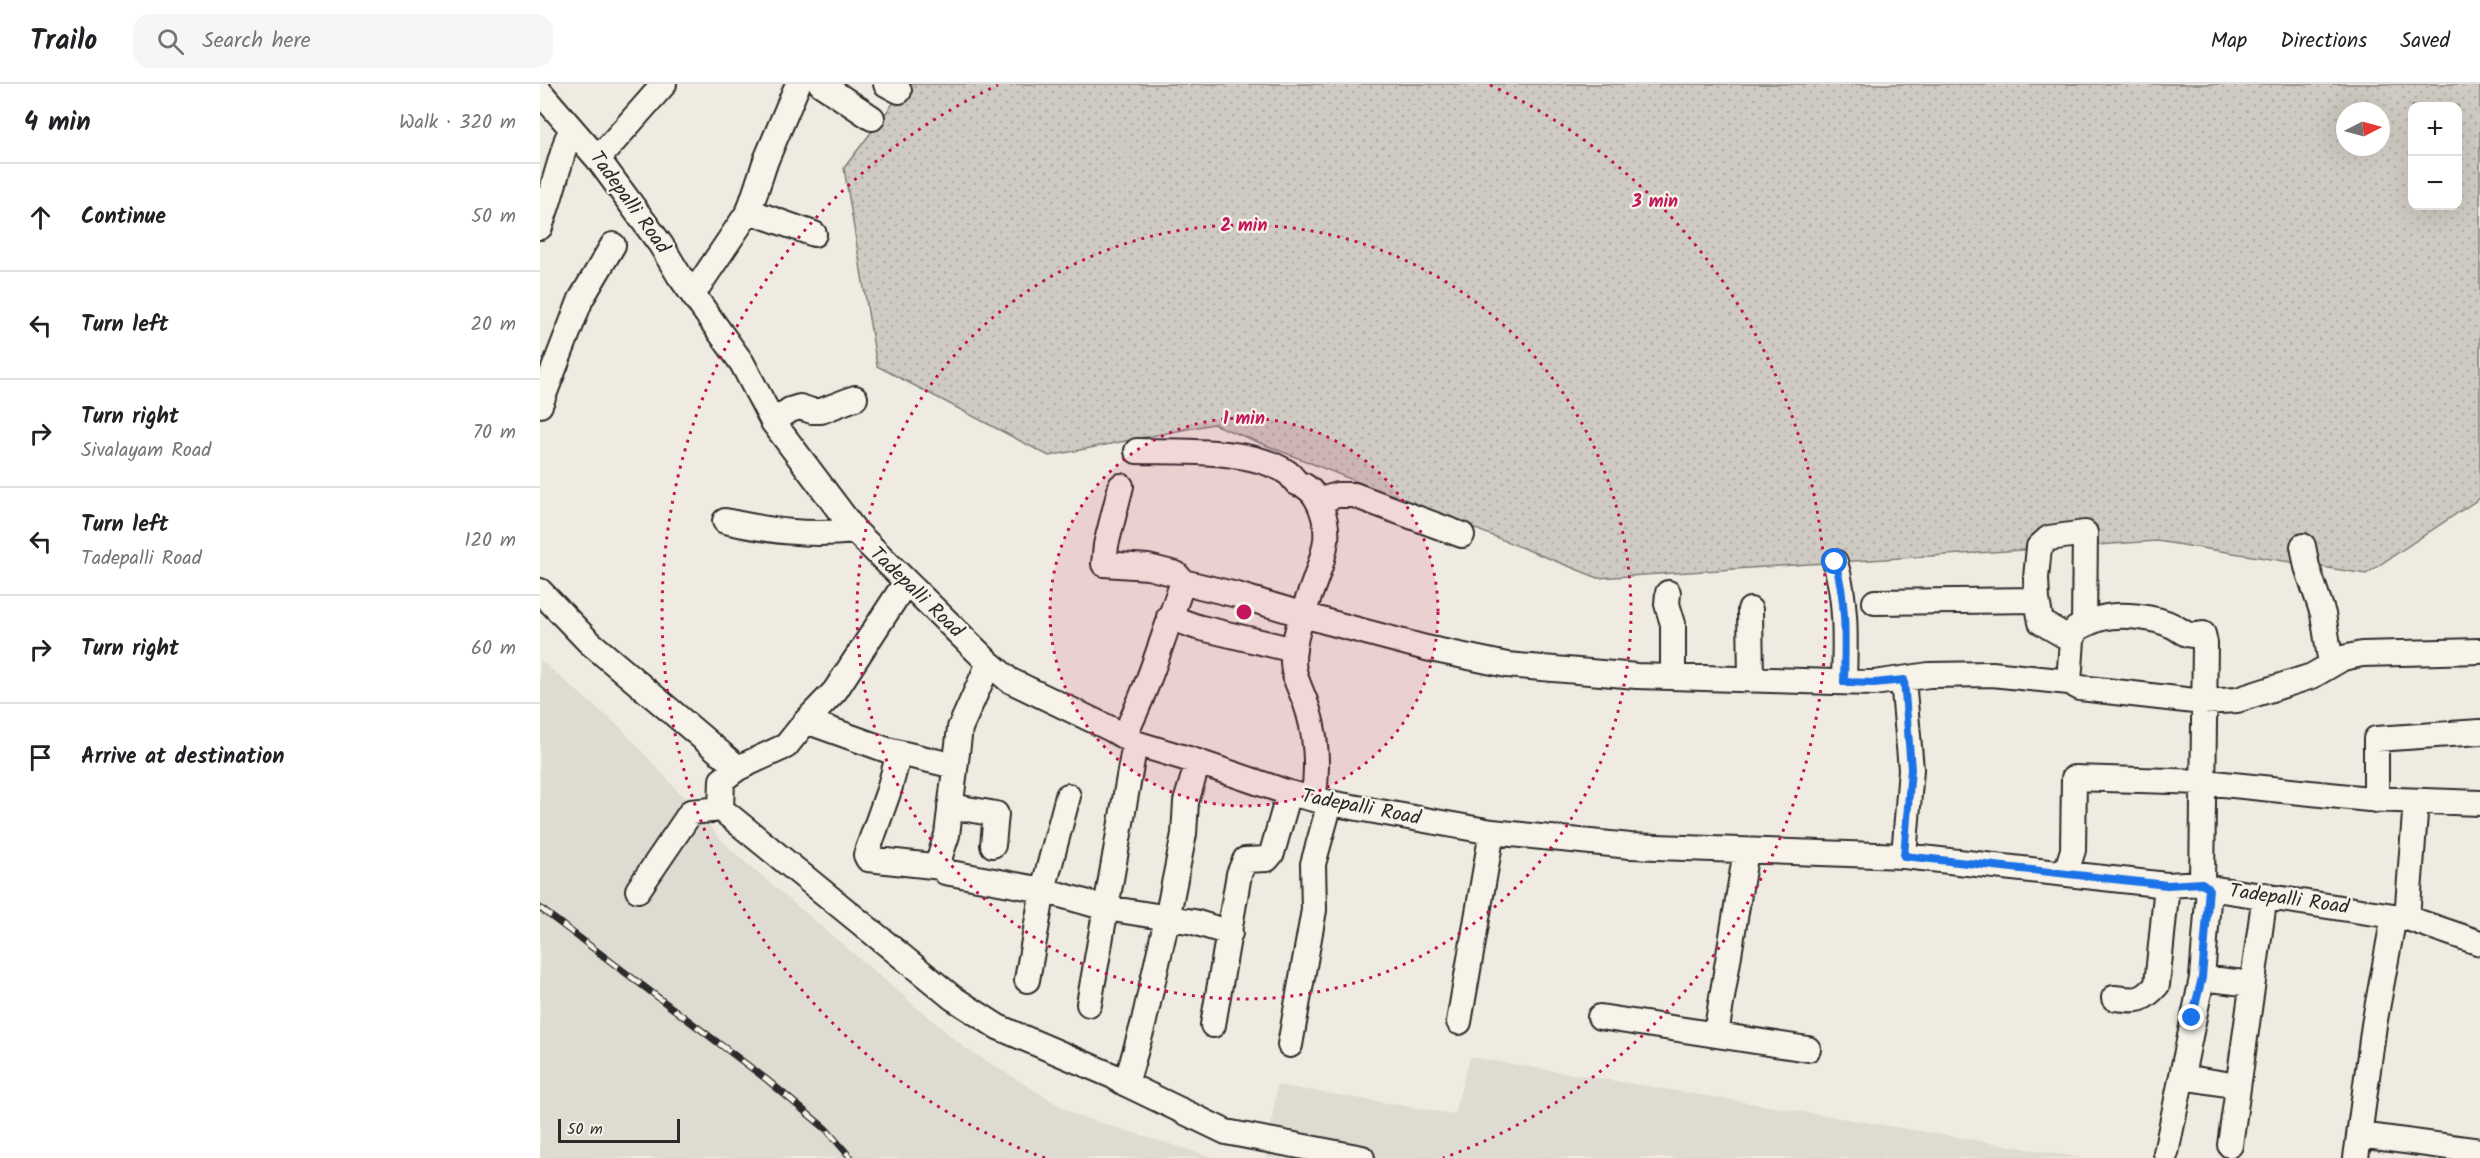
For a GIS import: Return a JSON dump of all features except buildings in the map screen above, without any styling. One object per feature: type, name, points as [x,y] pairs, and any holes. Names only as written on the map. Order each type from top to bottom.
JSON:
[{"type":"street","points":[[598,159],[664,84]]},
{"type":"street","points":[[540,111],[567,139],[656,254],[686,284],[748,211],[766,160],[798,84]]},
{"type":"street","points":[[821,84],[872,118]]},
{"type":"street","name":"Tadepalli Road","points":[[540,92],[598,159],[661,245],[742,363],[772,422],[855,531],[988,663],[1009,680],[1129,740],[1289,794],[1492,832],[1630,846],[1904,856],[2066,872],[2167,885],[2205,886],[2400,917],[2480,944]]},
{"type":"street","points":[[540,227],[544,201],[567,139]]},
{"type":"street","points":[[748,211],[814,234]]},
{"type":"street","points":[[540,405],[581,299],[613,245]]},
{"type":"street","points":[[772,422],[790,410],[800,407],[821,411],[855,398]]},
{"type":"street","points":[[1137,451],[1212,452],[1271,465],[1307,487],[1318,501],[1326,523],[1326,540],[1302,615],[1294,650],[1293,666],[1314,735],[1316,783],[1321,801],[1313,864],[1314,910],[1290,1045]]},
{"type":"street","points":[[1121,486],[1104,564],[1148,567],[1176,574],[1183,582],[1237,595],[1302,615],[1426,648],[1507,665],[1673,677],[1874,683],[1929,675],[1992,674],[2069,682],[2080,688],[2203,702],[2237,700],[2312,676],[2343,658],[2362,654],[2480,651]]},
{"type":"street","points":[[1318,501],[1337,495],[1354,495],[1462,535]]},
{"type":"street","points":[[725,521],[774,531],[825,534],[855,531]]},
{"type":"street","points":[[2069,682],[2078,633],[2085,533],[2049,538],[2039,547],[2036,578],[2041,622],[2078,633],[2103,618],[2141,616],[2175,626],[2182,633],[2190,636],[2203,634],[2205,643],[2203,702],[2205,886],[2202,978],[2166,1153]]},
{"type":"street","points":[[2303,546],[2307,567],[2323,614],[2331,664]]},
{"type":"street","points":[[1835,562],[1840,577],[1844,615],[1844,682]]},
{"type":"street","points":[[721,809],[722,780],[738,768],[786,746],[834,691],[906,582]]},
{"type":"street","points":[[1089,1004],[1106,908],[1129,740],[1169,617],[1183,582]]},
{"type":"street","points":[[540,591],[588,641],[738,768]]},
{"type":"street","points":[[1668,593],[1667,604],[1673,624],[1673,677]]},
{"type":"street","points":[[1875,602],[2037,600]]},
{"type":"street","points":[[1750,610],[1751,680]]},
{"type":"street","points":[[1169,617],[1197,627],[1294,650]]},
{"type":"street","points":[[988,663],[960,728],[947,835],[940,856],[945,873],[1043,890],[1106,908],[1194,922],[1230,933]]},
{"type":"street","points":[[1904,680],[1911,769],[1904,856]]},
{"type":"street","points":[[806,721],[899,753],[955,766]]},
{"type":"street","points":[[2376,800],[2376,739],[2480,732]]},
{"type":"street","points":[[899,753],[889,790],[866,855],[868,859],[942,867]]},
{"type":"street","points":[[1126,1084],[1143,1025],[1167,919],[1184,834],[1186,802],[1198,762]]},
{"type":"street","points":[[2066,872],[2073,850],[2074,778],[2204,782],[2376,800],[2480,803]]},
{"type":"street","points":[[1213,1025],[1239,873],[1245,860],[1267,859],[1272,853],[1289,794]]},
{"type":"street","points":[[1027,980],[1043,890],[1068,796]]},
{"type":"street","points":[[2416,801],[2400,917],[2374,1025],[2358,1147],[2480,1151]]},
{"type":"street","points":[[950,806],[996,814],[993,845]]},
{"type":"street","points":[[638,890],[691,812],[721,809],[953,998],[998,1027],[1113,1076],[1226,1132],[1362,1158]]},
{"type":"street","points":[[1459,1022],[1492,832]]},
{"type":"street","points":[[1716,1034],[1746,851]]},
{"type":"street","points":[[2114,998],[2134,1000],[2146,997],[2157,985],[2167,885]]},
{"type":"street","points":[[2230,1145],[2265,895]]},
{"type":"street","points":[[2202,978],[2252,984]]},
{"type":"street","points":[[1600,1017],[1808,1049]]},
{"type":"street","points":[[2182,1077],[2238,1086]]},
{"type":"shaded area","points":[[908,84],[2480,84],[2480,498],[2366,574],[2157,541],[1598,578],[1213,424],[1049,456],[877,366],[844,168]]},
{"type":"shaded area","points":[[540,660],[621,728],[731,850],[965,1048],[1075,1115],[1215,1158],[540,1158]]},
{"type":"shaded area","points":[[1470,1057],[2083,1158],[1266,1158],[1277,1085],[1454,1114]]},
{"type":"railway","points":[[540,908],[766,1079],[826,1129],[851,1158]]},
{"type":"route","points":[[1835,562],[1840,577],[1844,615],[1844,682],[1874,683],[1904,680],[1911,769],[1904,856],[1986,866],[2066,872],[2167,885],[2202,883],[2209,888],[2202,978],[2192,1018]]}]
